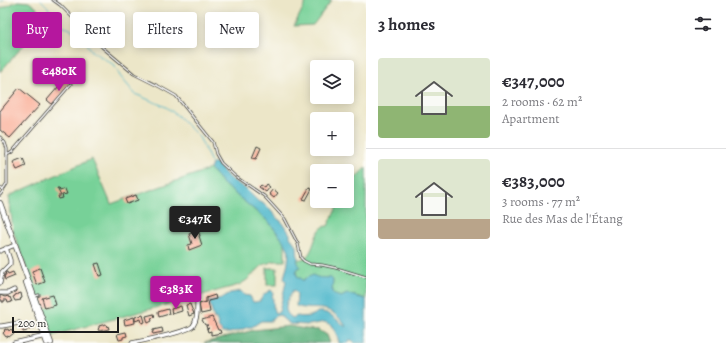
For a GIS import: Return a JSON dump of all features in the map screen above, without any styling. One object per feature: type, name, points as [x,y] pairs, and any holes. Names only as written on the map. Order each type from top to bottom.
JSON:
[{"type":"main road","points":[[0,203],[14,246]]},
{"type":"main road","points":[[0,211],[35,296],[48,343]]},
{"type":"main road","points":[[47,336],[51,343]]},
{"type":"street","points":[[0,251],[14,246]]},
{"type":"street","points":[[0,283],[2,272],[10,264],[6,248]]},
{"type":"street","points":[[0,293],[8,293],[14,290]]},
{"type":"street","points":[[132,343],[187,330],[192,326],[198,314],[197,302]]},
{"type":"street","points":[[0,326],[19,323]]},
{"type":"street","points":[[14,343],[47,336]]},
{"type":"lane","points":[[53,0],[60,5],[102,47],[134,74],[176,96],[213,142],[216,154],[221,163],[236,177],[264,196],[285,219],[298,244],[301,258],[304,261],[310,264],[336,268],[366,277]]},
{"type":"lane","points":[[6,154],[12,152],[72,84]]},
{"type":"lane","points":[[0,137],[6,143],[7,184],[0,195]]},
{"type":"green space","points":[[307,0],[332,0],[313,25],[294,26]]},
{"type":"green space","points":[[18,1],[29,2],[37,8],[38,12],[12,12],[12,48],[21,48],[0,72],[0,9]]},
{"type":"green space","points":[[92,159],[111,204],[210,169],[223,184],[269,222],[285,243],[285,261],[274,261],[263,265],[247,280],[239,285],[51,336],[13,231],[9,196]]},
{"type":"green space","points":[[366,167],[366,299],[347,294],[341,297],[335,295],[332,292],[333,280],[322,278],[303,281],[296,274],[297,260],[305,258],[309,253],[320,230],[323,227],[328,226],[337,208],[354,208],[354,180]]},
{"type":"green space","points":[[267,268],[277,268],[277,285],[267,285]]},
{"type":"green space","points":[[289,326],[319,330],[327,335],[330,343],[204,343],[254,330]]},
{"type":"water","points":[[216,163],[229,178],[246,189],[259,202],[266,205],[282,222],[297,246],[297,260],[300,267],[296,272],[298,278],[301,278],[303,281],[304,279],[313,275],[331,278],[333,280],[332,292],[335,295],[341,297],[347,294],[366,299],[366,343],[355,343],[352,340],[349,340],[349,343],[339,343],[337,335],[331,325],[325,322],[309,325],[290,324],[280,315],[275,316],[271,321],[261,321],[252,327],[230,333],[222,333],[219,329],[216,318],[214,319],[209,301],[222,298],[230,293],[241,291],[244,295],[250,296],[253,302],[255,302],[260,301],[264,294],[271,290],[273,292],[274,311],[275,313],[279,312],[286,282],[284,278],[289,251],[285,243],[269,222],[223,184],[210,169],[212,164]],"holes":[[[293,290],[297,294],[296,306],[302,308],[323,309],[334,313],[346,327],[330,315],[322,312],[317,312],[314,315],[303,317],[297,316],[293,318],[287,312],[286,305]]]},
{"type":"building","points":[[65,79],[70,84],[53,105],[47,100]]},
{"type":"building","points":[[19,88],[40,105],[10,138],[0,130],[0,111]]},
{"type":"building","points":[[257,146],[261,148],[256,159],[252,158]]},
{"type":"building","points":[[23,158],[26,166],[17,170],[13,162]]},
{"type":"building","points":[[266,184],[270,187],[266,192],[259,187],[261,185],[264,187]]},
{"type":"building","points":[[57,188],[59,188],[60,191],[65,189],[67,194],[62,195],[63,198],[59,199],[58,196],[61,196]]},
{"type":"building","points":[[310,188],[310,193],[306,200],[303,199]]},
{"type":"building","points":[[273,189],[278,193],[274,198],[269,194]]},
{"type":"building","points":[[136,195],[138,200],[127,204],[125,199]]},
{"type":"building","points":[[198,230],[202,245],[189,250],[188,245],[192,244],[189,234]]},
{"type":"building","points":[[99,263],[103,275],[99,276],[95,264]]},
{"type":"building","points":[[40,268],[45,282],[37,285],[32,271]]},
{"type":"building","points":[[5,272],[8,274],[13,272],[15,276],[5,280]]},
{"type":"building","points":[[21,293],[21,300],[15,301],[13,297]]},
{"type":"building","points":[[0,295],[10,297],[12,302],[8,303],[7,300],[4,300],[4,302],[2,302],[2,300],[0,300]]},
{"type":"building","points":[[53,295],[56,305],[45,308],[42,298]]},
{"type":"building","points":[[215,295],[216,299],[208,301],[210,312],[201,314],[199,304],[206,302],[206,298]]},
{"type":"building","points":[[190,304],[194,314],[189,316],[186,305]]},
{"type":"building","points":[[181,306],[182,311],[172,314],[171,309]]},
{"type":"building","points":[[168,309],[169,314],[159,317],[158,312]]},
{"type":"building","points":[[154,314],[155,317],[151,318],[152,321],[148,323],[146,316]]},
{"type":"building","points":[[143,315],[145,322],[142,323],[141,319],[135,321],[135,317]]},
{"type":"building","points":[[134,317],[135,323],[125,325],[124,320]]},
{"type":"building","points":[[212,317],[221,333],[211,335],[211,331],[208,332],[206,326],[208,325],[205,325],[202,320]]},
{"type":"building","points":[[31,323],[33,328],[29,330],[26,328],[27,331],[23,332],[23,325]]},
{"type":"building","points":[[106,324],[109,329],[99,331],[99,326]]},
{"type":"building","points":[[162,328],[163,332],[153,334],[153,330]]},
{"type":"building","points":[[6,329],[9,331],[11,329],[14,333],[9,337],[6,337],[3,333]]},
{"type":"building","points":[[126,332],[127,336],[119,340],[117,334]]},
{"type":"waterway","points":[[0,2],[4,0]]},
{"type":"waterway","points":[[41,0],[48,7],[51,15],[57,22],[77,33],[92,51],[114,65],[120,76],[135,94],[166,107],[178,116],[199,137],[212,164]]}]
